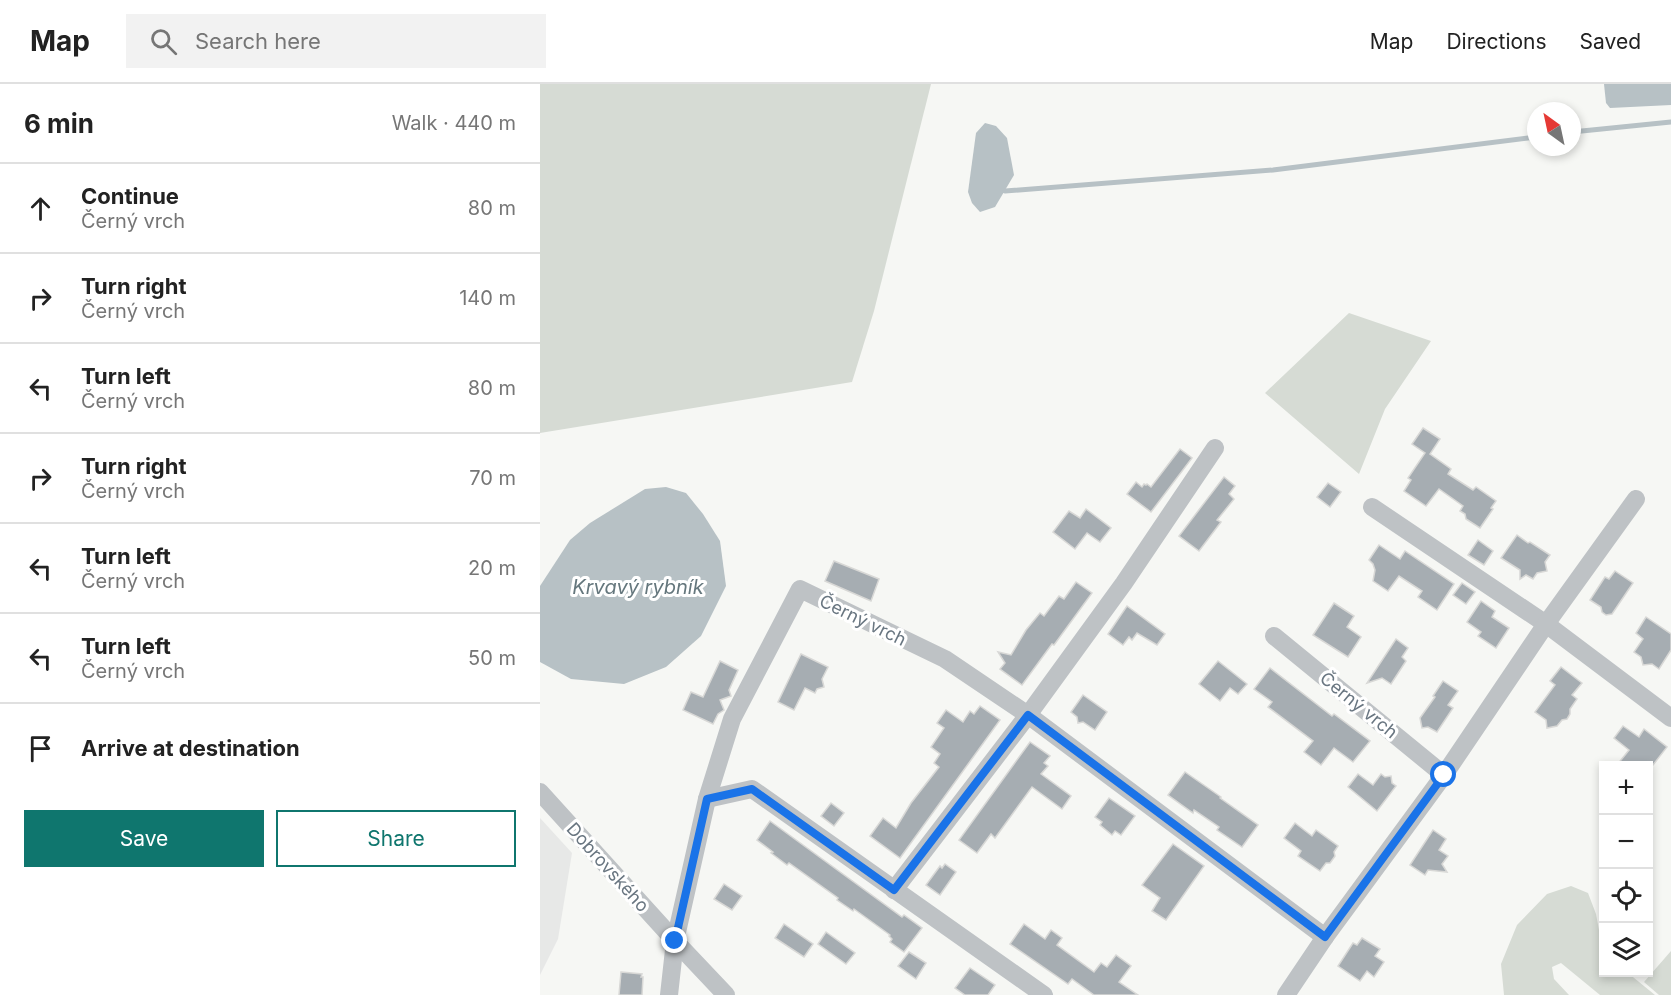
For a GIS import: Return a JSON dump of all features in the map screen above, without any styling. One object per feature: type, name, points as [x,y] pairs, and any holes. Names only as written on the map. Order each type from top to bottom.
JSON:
[{"type":"street","points":[[894,890],[1028,715],[1124,583],[1215,448]]},
{"type":"street","points":[[1286,995],[1325,937],[1444,775],[1546,624],[1636,499]]},
{"type":"street","points":[[1372,507],[1546,624],[1671,718]]},
{"type":"street","name":"Černý vrch","points":[[669,995],[675,941],[707,799],[732,719],[800,589],[945,659],[1028,715],[1325,937]]},
{"type":"street","name":"Černý vrch","points":[[1274,636],[1444,775]]},
{"type":"street","points":[[707,799],[752,789],[1044,995]]},
{"type":"street","name":"Dobrovského","points":[[540,792],[726,995]]},
{"type":"shaded area","points":[[540,84],[931,84],[874,311],[852,382],[540,433]]},
{"type":"shaded area","points":[[1349,313],[1431,341],[1385,409],[1359,474],[1265,393]]},
{"type":"shaded area","points":[[540,818],[572,853],[558,939],[540,975]]},
{"type":"shaded area","points":[[1571,886],[1588,893],[1599,930],[1599,977],[1633,977],[1655,995],[1600,995],[1561,963],[1552,967],[1554,979],[1569,995],[1504,995],[1501,964],[1517,925],[1547,894]]},
{"type":"shaded area","points":[[1671,951],[1671,995],[1659,995],[1644,982],[1648,977],[1653,977],[1653,972]]},
{"type":"water","points":[[1604,84],[1671,84],[1671,105],[1610,108],[1606,103]]},
{"type":"water","points":[[985,123],[996,126],[1007,138],[1014,175],[995,207],[980,212],[972,203],[968,192],[976,133]]},
{"type":"water","name":"Krvavý rybník","points":[[666,487],[686,493],[720,541],[726,586],[701,636],[666,667],[624,684],[571,679],[540,662],[540,586],[570,540],[590,523],[645,489]]},
{"type":"building","points":[[1423,428],[1440,439],[1430,454],[1451,469],[1448,474],[1473,490],[1476,487],[1496,501],[1480,528],[1466,519],[1465,514],[1460,511],[1463,506],[1439,489],[1426,506],[1404,491],[1411,480],[1408,478],[1425,453],[1412,444]]},
{"type":"building","points":[[1180,449],[1192,458],[1151,512],[1127,494],[1136,482],[1142,487],[1147,484],[1151,487]]},
{"type":"building","points":[[1224,477],[1235,486],[1229,494],[1234,499],[1217,520],[1221,522],[1199,551],[1179,536]]},
{"type":"building","points":[[1328,483],[1341,492],[1330,507],[1317,497]]},
{"type":"building","points":[[1086,509],[1111,528],[1100,542],[1087,533],[1075,549],[1053,532],[1069,511],[1080,518]]},
{"type":"building","points":[[1517,535],[1550,555],[1545,562],[1547,571],[1537,573],[1533,579],[1526,575],[1520,579],[1520,570],[1501,558]]},
{"type":"building","points":[[1478,540],[1493,551],[1484,565],[1468,555]]},
{"type":"building","points":[[1379,545],[1400,559],[1405,551],[1454,584],[1437,610],[1418,597],[1422,591],[1399,576],[1388,591],[1373,581],[1375,570],[1369,560]]},
{"type":"building","points":[[834,561],[879,579],[871,601],[825,581]]},
{"type":"building","points":[[1615,571],[1633,583],[1612,614],[1606,615],[1602,612],[1601,607],[1590,600],[1605,577],[1609,579]]},
{"type":"building","points":[[1076,582],[1092,593],[1022,685],[1000,669],[1005,663],[998,652],[1011,655],[1026,630],[1040,613],[1044,616],[1059,596],[1064,599]]},
{"type":"building","points":[[1462,583],[1475,592],[1466,604],[1453,595]]},
{"type":"building","points":[[1481,601],[1495,611],[1492,617],[1509,628],[1496,648],[1478,636],[1481,632],[1467,622]]},
{"type":"building","points":[[1334,603],[1354,616],[1347,627],[1361,637],[1348,657],[1313,635]]},
{"type":"building","points":[[1127,606],[1165,634],[1157,645],[1137,633],[1132,640],[1129,637],[1123,645],[1108,634]]},
{"type":"building","points":[[1646,617],[1671,634],[1671,650],[1659,669],[1652,664],[1643,665],[1641,657],[1634,652],[1643,639],[1636,633]]},
{"type":"building","points":[[1396,639],[1408,648],[1402,657],[1406,661],[1391,684],[1382,678],[1367,683]]},
{"type":"building","points":[[801,654],[828,667],[822,679],[824,687],[817,689],[815,693],[805,688],[794,710],[778,702]]},
{"type":"building","points":[[720,661],[738,670],[729,690],[731,696],[720,700],[724,710],[718,714],[713,724],[683,710],[691,692],[703,697]]},
{"type":"building","points":[[1218,661],[1247,684],[1238,694],[1230,688],[1220,701],[1199,684]]},
{"type":"building","points":[[1561,667],[1582,683],[1572,695],[1577,699],[1567,719],[1562,720],[1557,726],[1547,728],[1546,720],[1535,712],[1555,685],[1550,681]]},
{"type":"building","points":[[1270,668],[1332,716],[1334,714],[1370,741],[1353,762],[1334,748],[1321,765],[1304,752],[1313,741],[1268,707],[1272,702],[1254,689]]},
{"type":"building","points":[[1443,681],[1458,691],[1448,705],[1453,708],[1437,732],[1428,727],[1422,728],[1420,718]]},
{"type":"building","points":[[1083,695],[1107,712],[1095,730],[1083,722],[1078,723],[1077,717],[1071,712]]},
{"type":"building","points":[[980,706],[1000,720],[900,858],[870,836],[883,818],[896,828],[911,803],[939,767],[934,763],[940,754],[931,747],[944,728],[937,723],[946,710],[963,722],[970,711],[974,714]]},
{"type":"building","points":[[1623,726],[1639,737],[1644,729],[1667,747],[1653,765],[1653,761],[1620,761],[1629,750],[1614,738]]},
{"type":"building","points":[[1030,742],[1050,756],[1044,763],[1048,766],[1041,774],[1071,796],[1062,809],[1032,787],[995,838],[991,834],[977,853],[959,840]]},
{"type":"building","points":[[1185,772],[1258,825],[1242,847],[1217,830],[1219,827],[1194,810],[1193,813],[1168,795]]},
{"type":"building","points":[[1358,774],[1373,785],[1381,774],[1385,777],[1391,776],[1392,783],[1396,786],[1377,811],[1348,787]]},
{"type":"building","points":[[1109,798],[1135,816],[1121,835],[1115,831],[1112,835],[1100,825],[1102,822],[1095,817]]},
{"type":"building","points":[[831,803],[844,813],[834,826],[821,816]]},
{"type":"building","points":[[770,821],[902,917],[904,915],[922,928],[904,952],[890,942],[892,939],[890,935],[854,909],[853,911],[837,900],[838,898],[789,863],[787,865],[757,840]]},
{"type":"building","points":[[1295,823],[1312,836],[1316,830],[1338,846],[1330,863],[1326,863],[1320,871],[1298,856],[1301,851],[1284,838]]},
{"type":"building","points":[[1433,830],[1446,839],[1439,850],[1448,856],[1442,864],[1447,872],[1428,870],[1425,875],[1410,865]]},
{"type":"building","points":[[1173,844],[1204,866],[1166,920],[1152,911],[1160,898],[1142,885]]},
{"type":"building","points":[[945,864],[956,872],[940,895],[926,885],[940,866],[942,868]]},
{"type":"building","points":[[724,884],[742,896],[732,910],[714,899]]},
{"type":"building","points":[[784,924],[813,944],[804,957],[775,938]]},
{"type":"building","points":[[1024,924],[1045,939],[1051,930],[1062,938],[1057,945],[1094,972],[1101,963],[1107,967],[1116,955],[1131,966],[1119,982],[1138,995],[1094,995],[1072,979],[1068,984],[1010,944]]},
{"type":"building","points":[[826,932],[855,953],[846,964],[818,944]]},
{"type":"building","points":[[1362,938],[1380,949],[1375,956],[1384,962],[1374,977],[1367,971],[1360,981],[1338,966],[1353,943],[1357,945]]},
{"type":"building","points":[[909,952],[926,963],[916,979],[898,966]]},
{"type":"building","points":[[970,968],[995,985],[988,995],[965,995],[955,988]]},
{"type":"building","points":[[621,972],[642,974],[642,995],[619,995]]},
{"type":"waterway","points":[[1581,131],[1671,122]]},
{"type":"waterway","points":[[1005,191],[1273,170],[1527,138]]},
{"type":"route","points":[[675,941],[707,799],[752,789],[894,890],[1028,715],[1325,937],[1444,775]]}]
